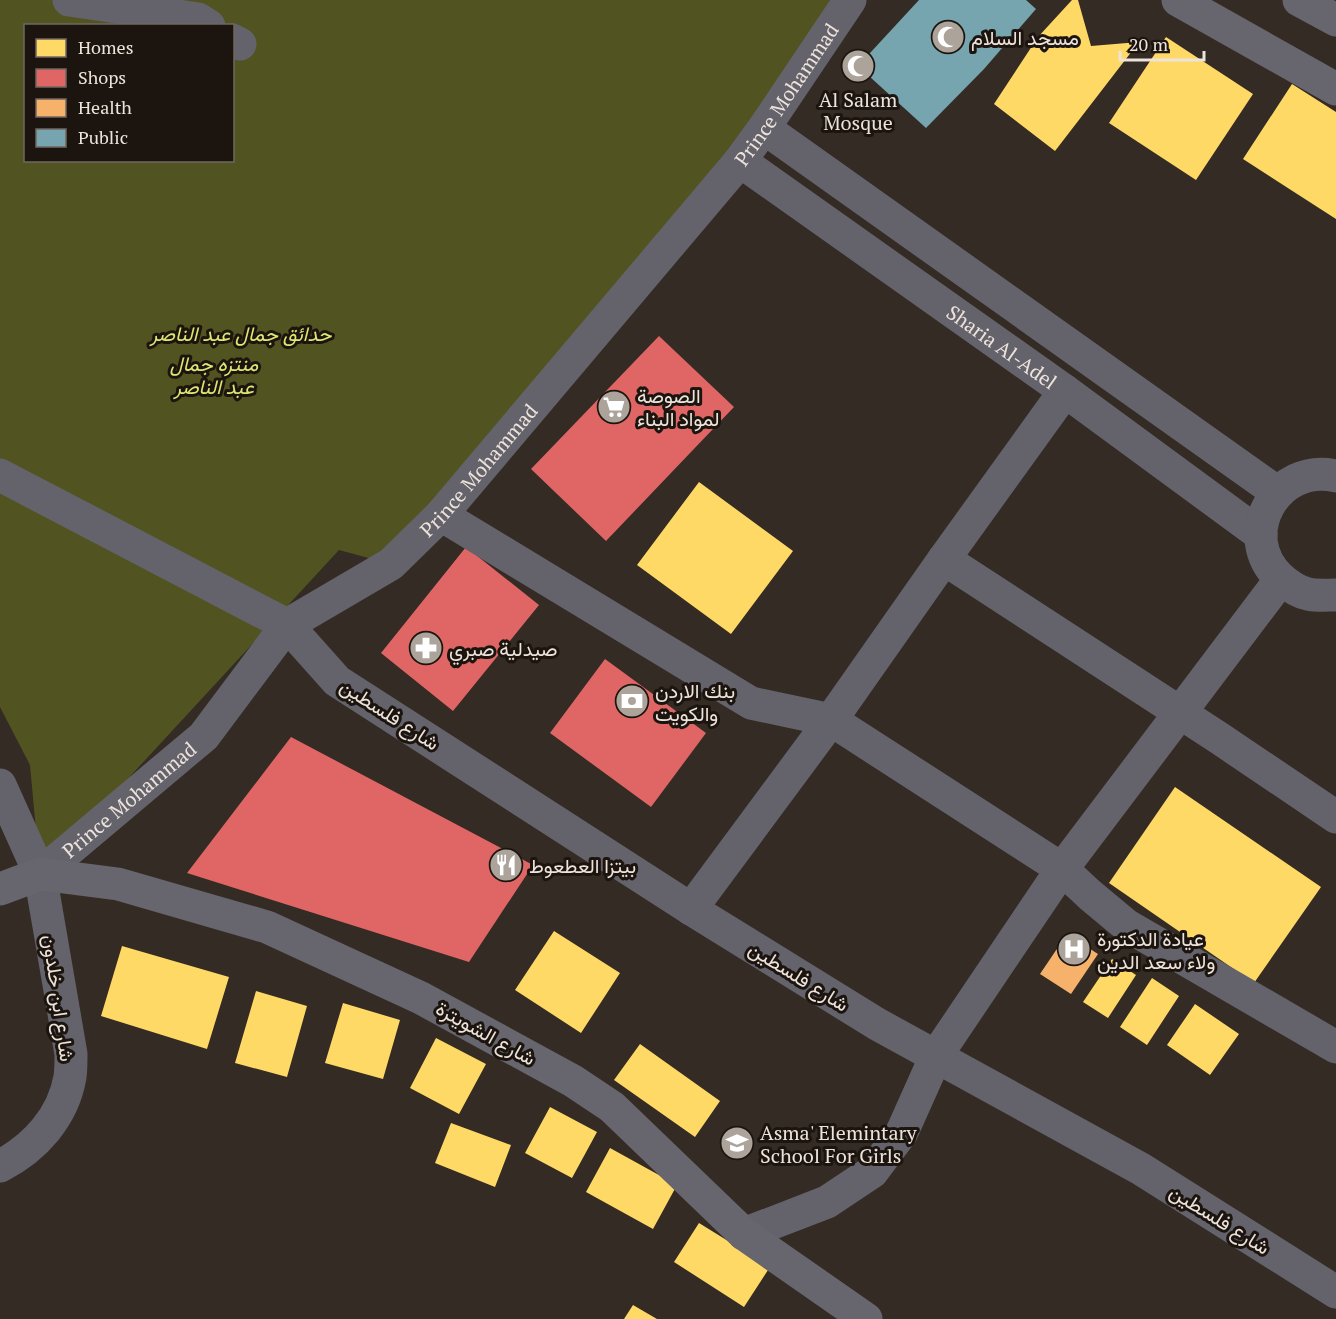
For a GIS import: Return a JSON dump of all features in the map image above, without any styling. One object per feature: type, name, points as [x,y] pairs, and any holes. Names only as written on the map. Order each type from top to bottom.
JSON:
[{"type":"main road","points":[[1178,0],[1336,89]]},
{"type":"main road","points":[[1299,0],[1336,20]]},
{"type":"main road","points":[[0,889],[40,874]]},
{"type":"main road","name":"شارع الشويترة","points":[[40,874],[118,884],[267,927],[421,998],[573,1081],[612,1107],[744,1233],[866,1319]]},
{"type":"street","points":[[69,0],[198,19],[206,24]]},
{"type":"street","name":"Prince Mohammad","points":[[40,874],[204,736],[287,625],[391,564],[441,515],[740,161],[850,0]]},
{"type":"street","name":"Sharia Al-Adel","points":[[764,128],[1278,493]]},
{"type":"street","name":"Sharia Al-Adel","points":[[740,161],[1065,391],[1261,535]]},
{"type":"street","points":[[691,909],[831,720],[1065,391]]},
{"type":"street","points":[[1336,476],[1326,474],[1306,476],[1288,484],[1273,498],[1264,515],[1261,535],[1264,554],[1273,572],[1287,585],[1306,594],[1336,595]]},
{"type":"street","points":[[0,475],[287,625]]},
{"type":"street","points":[[441,515],[751,703],[831,720],[1062,869],[1126,926],[1336,1047]]},
{"type":"street","points":[[944,559],[1180,712],[1336,817]]},
{"type":"street","points":[[744,1233],[827,1202],[872,1172],[902,1132],[936,1056],[1062,869],[1281,579]]},
{"type":"street","name":"شارع فلسطين","points":[[287,625],[337,681],[691,909],[877,1024],[1141,1169],[1336,1292]]},
{"type":"street","name":"شارع ابن خلدون","points":[[0,784],[40,874],[71,1054],[70,1077],[65,1096],[56,1115],[31,1146],[0,1166]]},
{"type":"green space","name":"منتزه جمال عبد الناصر","points":[[0,0],[843,0],[642,277],[391,564],[339,550],[40,874],[30,765],[0,707]]},
{"type":"building: Homes","points":[[1072,0],[1078,0],[1091,46],[1139,42],[1055,151],[994,104],[1038,37]]},
{"type":"building: Homes","points":[[1166,37],[1253,94],[1196,180],[1109,123]]},
{"type":"building: Homes","points":[[1292,84],[1336,112],[1336,219],[1243,159]]},
{"type":"building: Homes","points":[[699,482],[793,551],[731,634],[637,565]]},
{"type":"building: Homes","points":[[1175,787],[1321,887],[1254,983],[1109,883]]},
{"type":"building: Homes","points":[[554,931],[620,973],[581,1033],[515,990]]},
{"type":"building: Homes","points":[[122,946],[229,977],[207,1049],[101,1016]]},
{"type":"building: Homes","points":[[1112,959],[1136,975],[1108,1018],[1083,1002]]},
{"type":"building: Homes","points":[[1152,978],[1179,996],[1147,1045],[1120,1027]]},
{"type":"building: Homes","points":[[256,991],[307,1006],[287,1077],[235,1063]]},
{"type":"building: Homes","points":[[343,1003],[400,1020],[383,1079],[325,1063]]},
{"type":"building: Homes","points":[[1195,1004],[1239,1034],[1210,1075],[1167,1045]]},
{"type":"building: Homes","points":[[436,1038],[486,1064],[459,1114],[410,1088]]},
{"type":"building: Homes","points":[[640,1044],[720,1101],[695,1137],[614,1080]]},
{"type":"building: Homes","points":[[550,1107],[597,1132],[572,1178],[525,1153]]},
{"type":"building: Homes","points":[[451,1123],[511,1145],[495,1187],[435,1163]]},
{"type":"building: Homes","points":[[610,1148],[677,1185],[653,1229],[586,1192]]},
{"type":"building: Homes","points":[[699,1223],[770,1267],[744,1307],[674,1262]]},
{"type":"building: Homes","points":[[633,1305],[657,1319],[624,1319]]},
{"type":"building: Shops","points":[[659,336],[734,407],[606,541],[531,469]]},
{"type":"building: Shops","points":[[466,547],[539,605],[453,711],[381,653]]},
{"type":"building: Shops","points":[[605,659],[706,733],[651,807],[550,733]]},
{"type":"building: Shops","points":[[291,737],[533,865],[469,962],[187,873]]},
{"type":"building: Health","points":[[1067,934],[1098,954],[1071,994],[1040,974]]},
{"type":"building: Public","name":"مسجد السلام","points":[[919,0],[1026,0],[1036,9],[984,69],[926,128],[858,66]]},
{"type":"place","name":"مسجد السلام","points":[[948,37]]},
{"type":"place","name":"Al Salam Mosque","points":[[858,66]]},
{"type":"place","name":"الصوصة لمواد البناء","points":[[614,407]]},
{"type":"place","name":"صيدلية صبري","points":[[426,648]]},
{"type":"place","name":"بنك الاردن والكويت","points":[[632,701]]},
{"type":"place","name":"بيتزا العطعوط","points":[[506,865]]},
{"type":"place","name":"عيادة الدكتورة ولاء سعد الدين","points":[[1074,949]]},
{"type":"place","name":"Asma' Elemintary School For Girls","points":[[737,1143]]},
{"type":"park label","name":"حدائق جمال عبد الناصر","points":[[241,333]]}]
